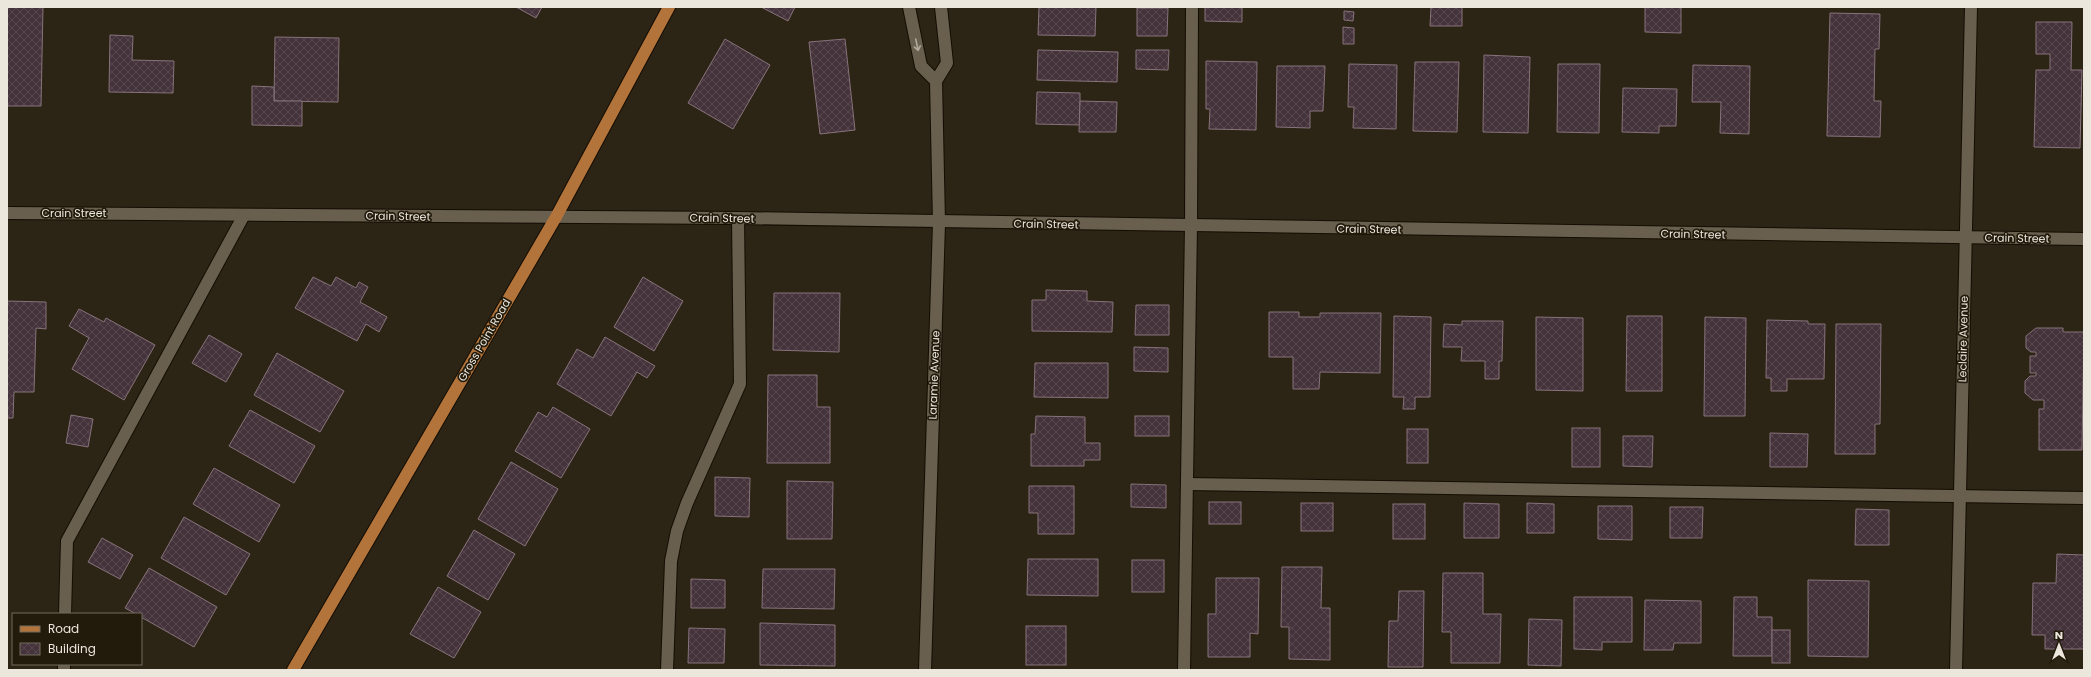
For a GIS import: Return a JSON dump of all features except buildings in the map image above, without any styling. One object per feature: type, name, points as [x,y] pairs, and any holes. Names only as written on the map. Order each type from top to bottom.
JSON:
[{"type":"main road","name":"Gross Point Road","points":[[293,670],[556,217],[669,7]]},
{"type":"street","points":[[909,7],[921,66],[936,81],[947,63],[941,7]]},
{"type":"street","points":[[1184,670],[1191,226],[1192,7]]},
{"type":"street","name":"Leclaire Avenue","points":[[1956,670],[1971,7]]},
{"type":"street","name":"Laramie Avenue","points":[[925,670],[939,223],[936,81]]},
{"type":"street","name":"Crain Street","points":[[7,212],[738,218],[939,223],[2084,239]]},
{"type":"street","points":[[65,613],[67,541],[244,214]]},
{"type":"street","points":[[667,670],[671,561],[677,531],[687,503],[740,384],[738,218]]},
{"type":"street","points":[[1187,484],[2084,498]]}]
